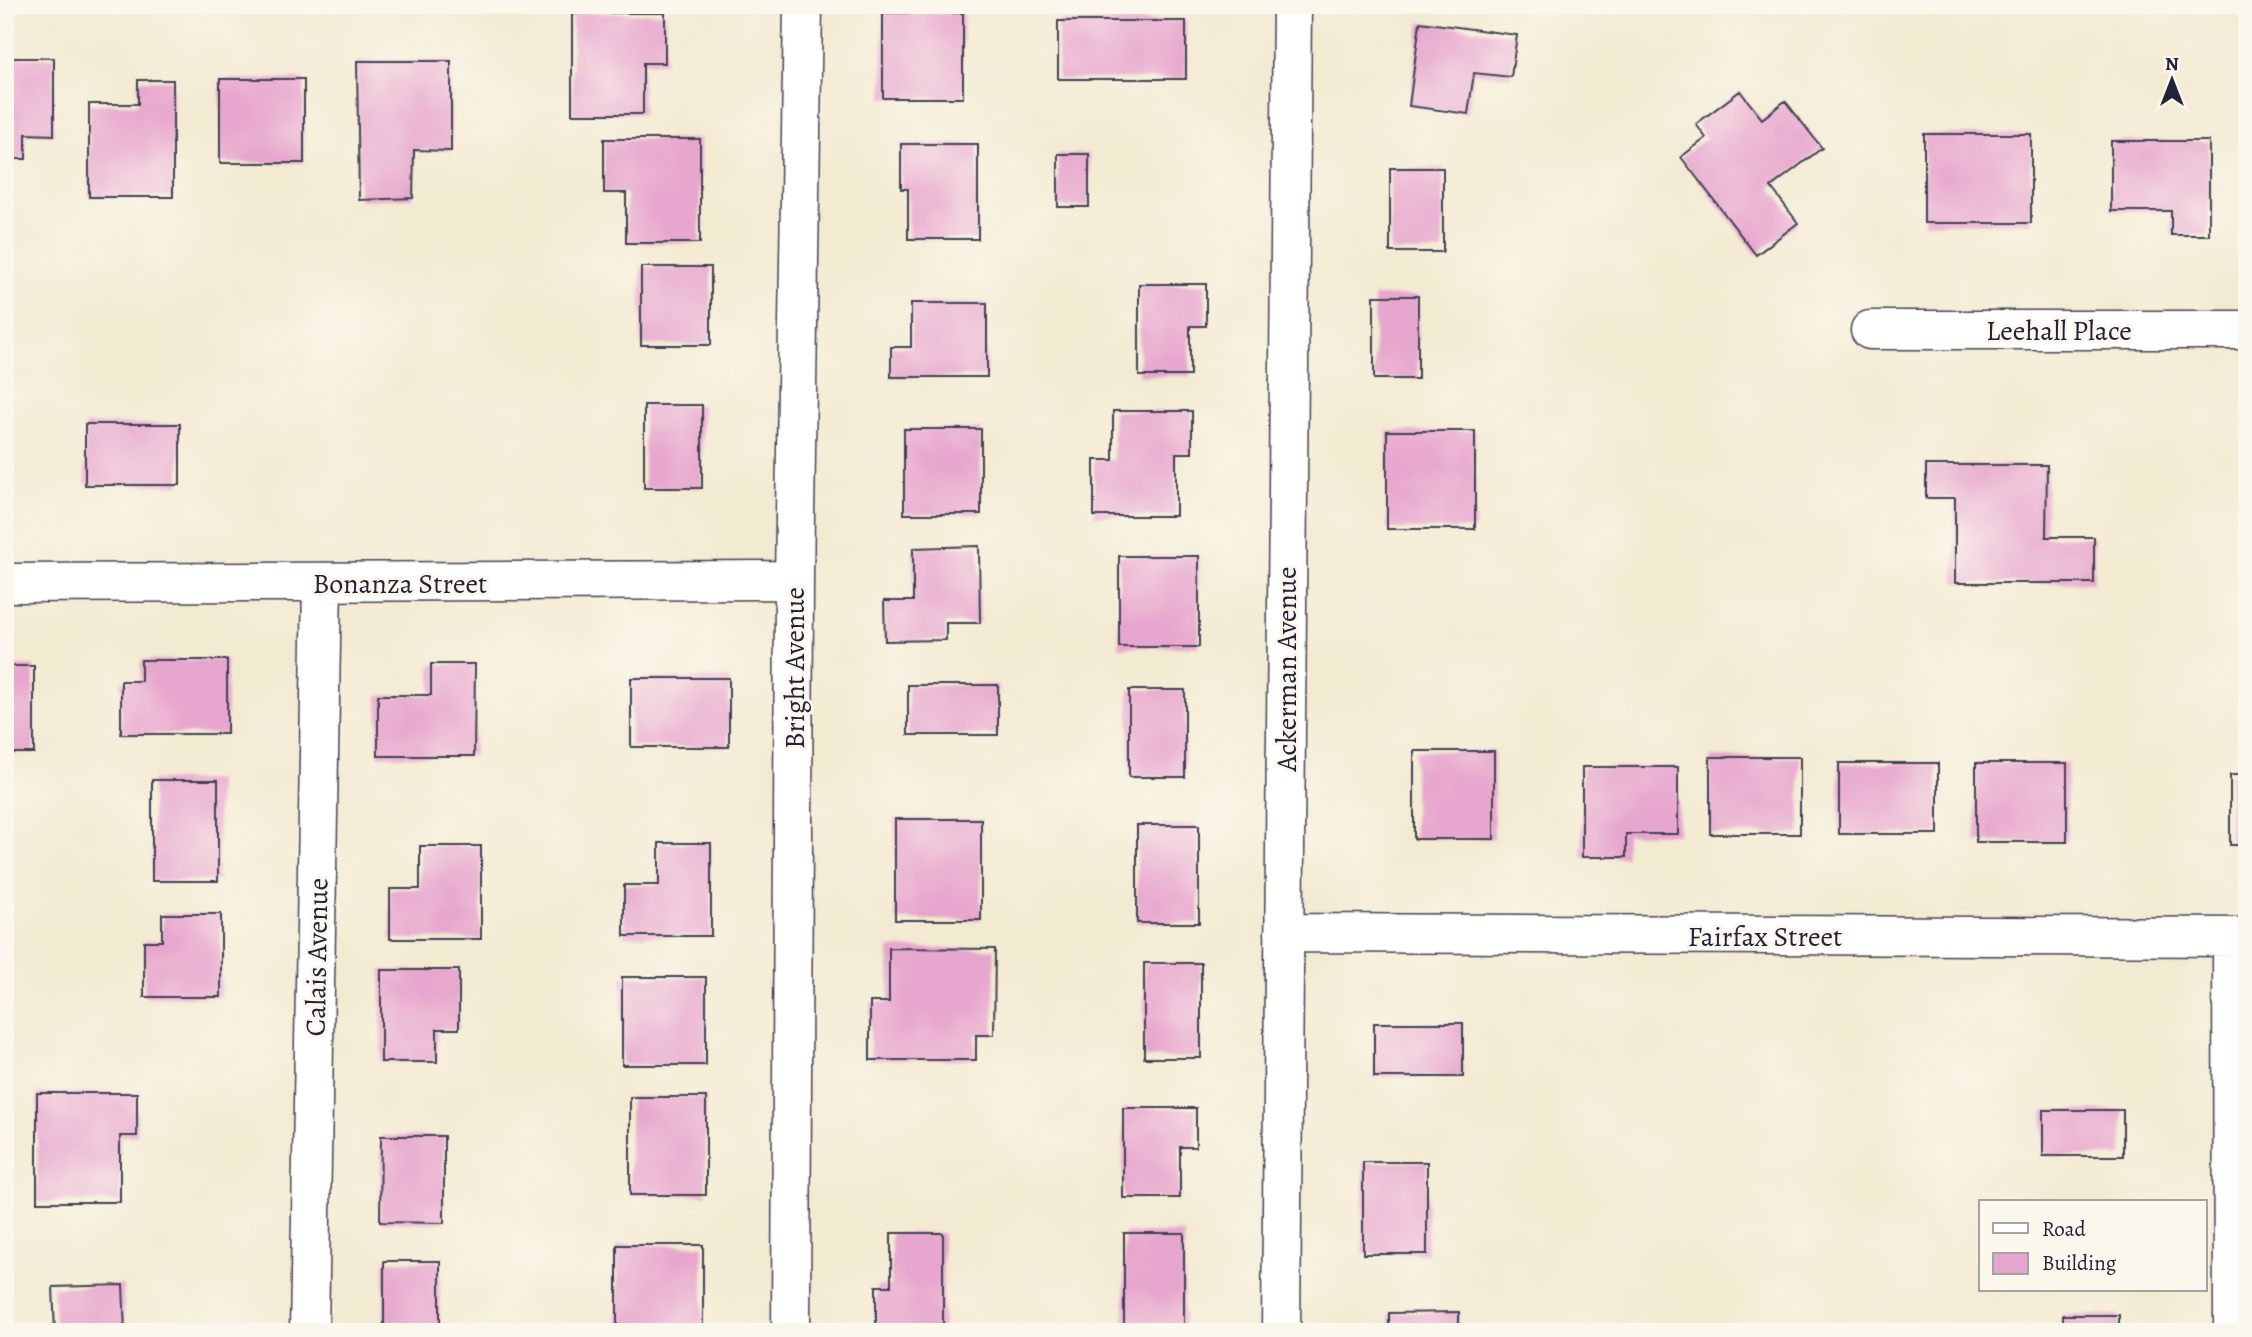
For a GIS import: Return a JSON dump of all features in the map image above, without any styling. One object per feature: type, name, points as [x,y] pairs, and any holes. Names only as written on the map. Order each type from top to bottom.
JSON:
[{"type":"street","name":"Bright Avenue","points":[[791,1332],[794,580],[803,5]]},
{"type":"street","name":"Ackerman Avenue","points":[[1281,1332],[1292,5]]},
{"type":"street","name":"Leehall Place","points":[[1870,330],[2247,330]]},
{"type":"street","name":"Bonanza Street","points":[[5,583],[794,580]]},
{"type":"street","name":"Calais Avenue","points":[[309,1332],[322,583]]},
{"type":"street","name":"Fairfax Street","points":[[1284,933],[2239,938]]},
{"type":"street","points":[[2232,1332],[2239,938]]},
{"type":"building","points":[[572,13],[665,13],[665,63],[643,63],[643,114],[572,114]]},
{"type":"building","points":[[883,13],[963,13],[963,98],[883,98]]},
{"type":"building","points":[[1058,21],[1186,21],[1186,79],[1058,79]]},
{"type":"building","points":[[1420,22],[1517,35],[1511,77],[1474,73],[1468,114],[1409,106]]},
{"type":"building","points":[[5,58],[54,58],[54,135],[26,134],[26,159],[5,159]]},
{"type":"building","points":[[357,61],[451,61],[451,151],[414,150],[413,198],[359,200]]},
{"type":"building","points":[[220,79],[304,79],[304,163],[220,163]]},
{"type":"building","points":[[138,80],[173,80],[173,197],[89,197],[89,104],[138,104]]},
{"type":"building","points":[[1740,91],[1762,119],[1785,101],[1822,148],[1771,187],[1798,223],[1756,255],[1681,157],[1706,138],[1696,124]]},
{"type":"building","points":[[1924,134],[2031,134],[2031,223],[1924,223]]},
{"type":"building","points":[[604,139],[700,139],[700,243],[626,243],[626,193],[604,193]]},
{"type":"building","points":[[2111,141],[2209,141],[2209,235],[2171,235],[2171,211],[2111,211]]},
{"type":"building","points":[[901,144],[978,144],[978,239],[908,239],[908,189],[901,189]]},
{"type":"building","points":[[1058,154],[1089,154],[1089,207],[1058,207]]},
{"type":"building","points":[[1390,168],[1443,168],[1443,252],[1390,252]]},
{"type":"building","points":[[641,267],[711,267],[711,345],[641,345]]},
{"type":"building","points":[[1139,284],[1206,284],[1206,326],[1190,326],[1190,376],[1139,376]]},
{"type":"building","points":[[1374,296],[1418,296],[1418,379],[1374,379]]},
{"type":"building","points":[[911,303],[987,303],[987,377],[891,377],[891,347],[911,347]]},
{"type":"building","points":[[644,405],[702,405],[702,488],[644,488]]},
{"type":"building","points":[[1113,411],[1192,411],[1192,453],[1176,453],[1176,516],[1094,516],[1094,460],[1113,460]]},
{"type":"building","points":[[85,424],[180,424],[180,485],[85,485]]},
{"type":"building","points":[[904,429],[981,429],[981,514],[904,514]]},
{"type":"building","points":[[1387,431],[1475,431],[1475,529],[1387,529]]},
{"type":"building","points":[[1926,465],[2047,465],[2046,537],[2094,537],[2094,583],[1955,583],[1955,498],[1926,498]]},
{"type":"building","points":[[979,546],[980,623],[946,623],[946,640],[885,641],[884,601],[913,601],[913,548]]},
{"type":"building","points":[[1119,556],[1199,556],[1199,647],[1119,647]]},
{"type":"building","points":[[141,660],[227,660],[227,734],[121,734],[121,681],[141,681]]},
{"type":"building","points":[[431,664],[475,664],[474,756],[378,756],[378,695],[431,695]]},
{"type":"building","points":[[5,666],[34,666],[34,753],[5,753]]},
{"type":"building","points":[[631,678],[729,678],[729,747],[631,747]]},
{"type":"building","points":[[908,685],[998,685],[998,735],[908,735]]},
{"type":"building","points":[[1129,690],[1185,690],[1185,777],[1129,777]]},
{"type":"building","points":[[1414,751],[1494,751],[1494,839],[1414,839]]},
{"type":"building","points":[[1710,757],[1800,757],[1800,834],[1710,834]]},
{"type":"building","points":[[1839,763],[1938,763],[1938,834],[1839,834]]},
{"type":"building","points":[[1976,763],[2067,763],[2067,842],[1976,842]]},
{"type":"building","points":[[1582,767],[1678,767],[1678,834],[1626,834],[1626,857],[1582,857]]},
{"type":"building","points":[[2230,775],[2247,775],[2247,845],[2230,845]]},
{"type":"building","points":[[152,780],[218,780],[218,881],[152,881]]},
{"type":"building","points":[[895,819],[981,819],[981,920],[895,920]]},
{"type":"building","points":[[1137,825],[1199,825],[1199,923],[1137,923]]},
{"type":"building","points":[[659,843],[711,843],[711,936],[624,936],[624,885],[659,885]]},
{"type":"building","points":[[420,846],[481,846],[481,939],[390,939],[390,889],[420,889]]},
{"type":"building","points":[[162,914],[221,914],[221,997],[144,997],[144,941],[162,941]]},
{"type":"building","points":[[889,948],[995,949],[994,1035],[976,1035],[976,1060],[870,1060],[870,1002],[889,1002]]},
{"type":"building","points":[[1144,963],[1201,963],[1201,1058],[1144,1058]]},
{"type":"building","points":[[381,970],[459,970],[459,1029],[437,1029],[437,1062],[381,1062]]},
{"type":"building","points":[[622,977],[706,977],[706,1065],[622,1065]]},
{"type":"building","points":[[1374,1023],[1463,1023],[1463,1077],[1374,1077]]},
{"type":"building","points":[[37,1093],[137,1093],[137,1136],[120,1136],[120,1202],[37,1202]]},
{"type":"building","points":[[630,1097],[706,1097],[706,1195],[630,1195]]},
{"type":"building","points":[[1123,1108],[1196,1108],[1196,1147],[1180,1147],[1180,1198],[1123,1198]]},
{"type":"building","points":[[2043,1110],[2123,1110],[2123,1156],[2043,1156]]},
{"type":"building","points":[[381,1136],[444,1136],[444,1223],[380,1222]]},
{"type":"building","points":[[1363,1162],[1427,1162],[1427,1254],[1363,1254]]},
{"type":"building","points":[[891,1233],[943,1233],[943,1331],[876,1331],[876,1286],[891,1286]]},
{"type":"building","points":[[1124,1233],[1184,1233],[1184,1332],[1124,1332]]},
{"type":"building","points":[[617,1245],[703,1245],[703,1332],[617,1332]]},
{"type":"building","points":[[384,1261],[440,1261],[440,1332],[384,1332]]},
{"type":"building","points":[[123,1285],[125,1332],[55,1332],[53,1287]]},
{"type":"building","points":[[1459,1312],[1459,1332],[1389,1332],[1389,1313]]},
{"type":"building","points":[[2063,1315],[2119,1315],[2119,1332],[2063,1332]]}]
